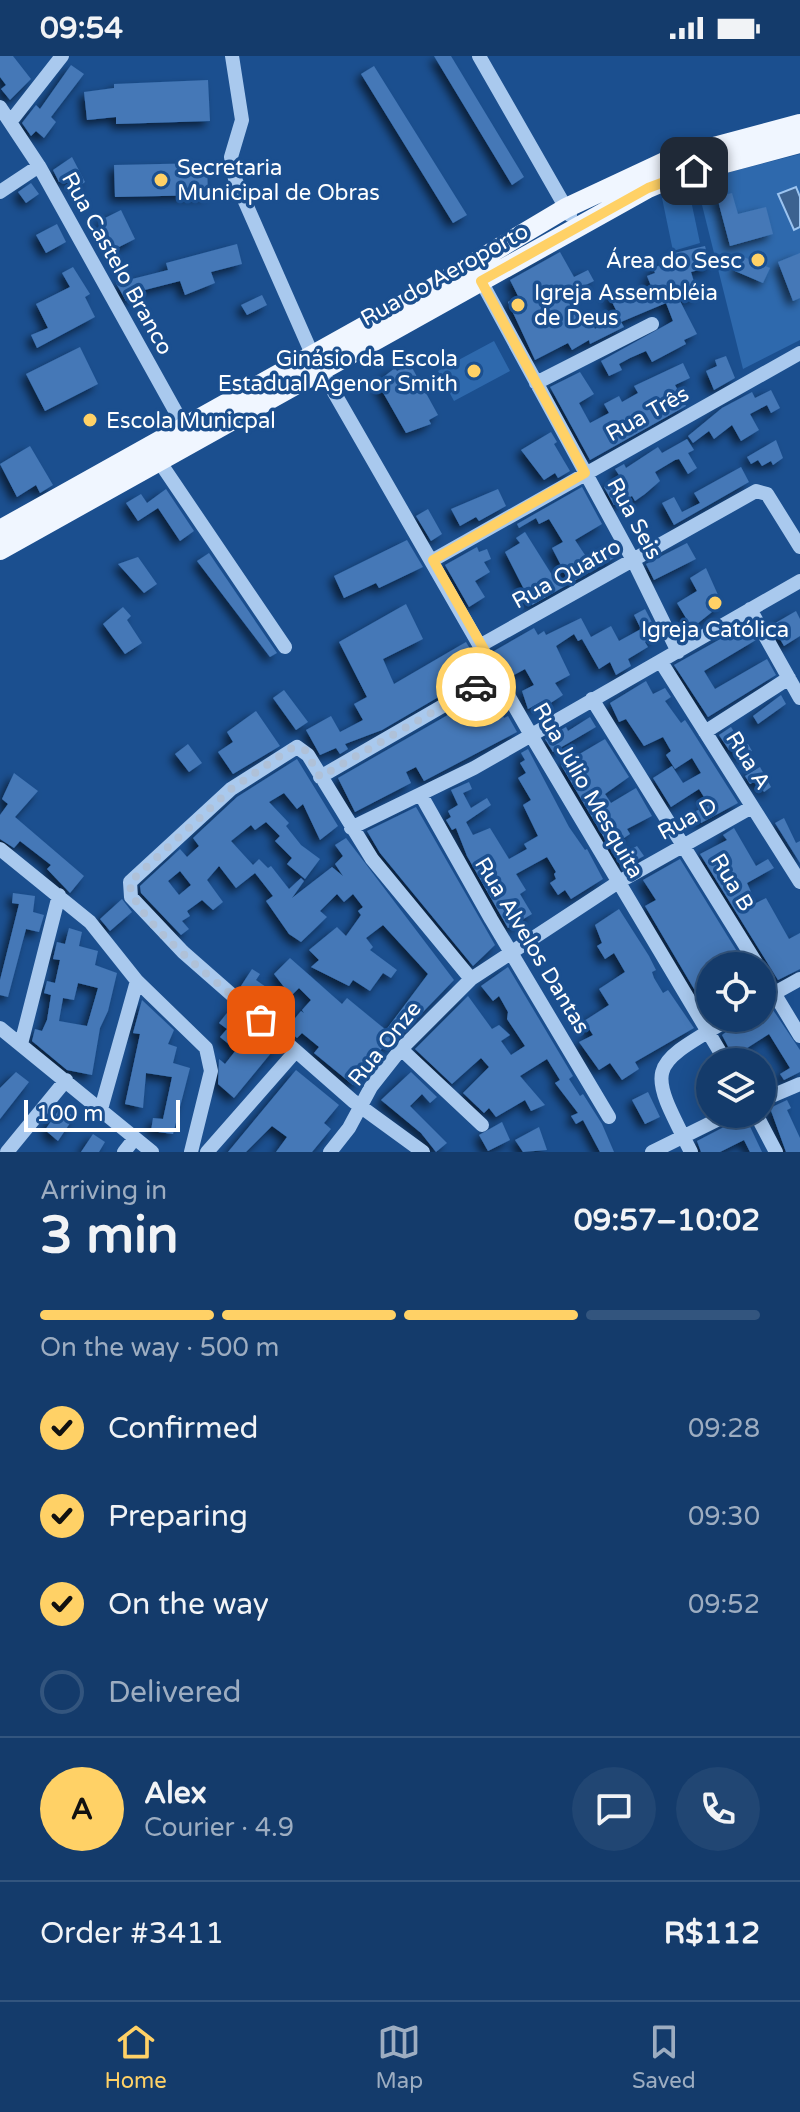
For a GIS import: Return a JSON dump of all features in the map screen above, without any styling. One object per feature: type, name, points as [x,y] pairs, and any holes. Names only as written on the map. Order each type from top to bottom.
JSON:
[{"type":"main road","name":"Rua do Aeroporto","points":[[0,530],[189,435],[317,362],[424,293],[566,208],[673,158],[800,124]]},
{"type":"main road","name":"Rua do Aeroporto","points":[[317,362],[481,281],[676,176],[800,143]]},
{"type":"main road","name":"Rua do Aeroporto","points":[[0,550],[159,461],[189,435]]},
{"type":"street","points":[[11,121],[62,56]]},
{"type":"street","name":"Rua Júlio Mesquita","points":[[232,56],[242,120],[231,157],[235,179],[317,362],[617,883],[696,1012]]},
{"type":"street","points":[[479,56],[577,228]]},
{"type":"street","name":"Rua Castelo Branco","points":[[0,107],[39,166],[189,435]]},
{"type":"street","points":[[0,192],[39,166]]},
{"type":"street","name":"Rua Seis","points":[[481,281],[633,560],[678,652]]},
{"type":"street","points":[[536,383],[652,324]]},
{"type":"street","name":"Rua Três","points":[[433,560],[800,353]]},
{"type":"street","points":[[159,461],[285,647]]},
{"type":"street","name":"Rua Quatro","points":[[481,645],[756,491],[767,494],[800,547]]},
{"type":"street","points":[[351,828],[421,795],[531,735],[800,581]]},
{"type":"street","points":[[750,609],[800,698]]},
{"type":"street","name":"Rua A","points":[[661,662],[800,882]]},
{"type":"street","points":[[320,777],[498,674]]},
{"type":"street","points":[[705,732],[789,678]]},
{"type":"street","name":"Rua B","points":[[592,699],[750,952]]},
{"type":"street","points":[[423,1152],[361,1107],[295,1052],[148,917],[131,897],[134,878],[231,789],[292,748],[305,750],[351,828],[402,898],[471,979]]},
{"type":"street","name":"Rua Alvelos Dantas","points":[[421,795],[609,1117]]},
{"type":"street","name":"Rua D","points":[[446,1002],[471,979],[617,883],[752,807]]},
{"type":"street","points":[[0,849],[90,922],[137,981],[211,1055],[211,1071],[191,1152]]},
{"type":"street","points":[[21,1044],[59,895]]},
{"type":"street","points":[[776,992],[800,979]]},
{"type":"street","points":[[101,1109],[137,981]]},
{"type":"street","name":"Rua Onze","points":[[330,1152],[401,1049],[446,1002]]},
{"type":"street","points":[[776,1007],[800,1036]]},
{"type":"street","points":[[0,1028],[152,1152]]},
{"type":"street","points":[[691,1152],[664,1101],[659,1078],[667,1058],[708,1032]]},
{"type":"street","name":"Rua Júlio Mesquita","points":[[708,1032],[718,1048]]},
{"type":"street","points":[[401,1049],[482,1125]]},
{"type":"street","points":[[207,1152],[295,1052]]},
{"type":"street","points":[[7,1152],[66,1080]]},
{"type":"street","points":[[776,1094],[800,1084]]},
{"type":"street","points":[[652,1152],[698,1128]]},
{"type":"street","points":[[763,1128],[776,1152]]},
{"type":"street","points":[[124,1152],[135,1138]]},
{"type":"shaded area","name":"Área do Sesc","points":[[800,154],[800,340],[743,369],[696,181]]},
{"type":"shaded area","points":[[796,187],[800,197],[800,227],[794,230],[778,194]]},
{"type":"shaded area","points":[[689,191],[700,243],[673,251],[662,198]]},
{"type":"shaded area","name":"Ginásio da Escola Estadual Agenor Smith","points":[[494,341],[510,371],[454,401],[438,371]]},
{"type":"building","points":[[0,56],[13,56],[31,79],[10,100],[1,89],[6,85],[0,77]]},
{"type":"building","points":[[434,56],[451,56],[524,177],[512,185]]},
{"type":"building","points":[[71,65],[84,74],[51,117],[56,122],[44,138],[36,131],[31,136],[22,123],[36,105],[40,109]]},
{"type":"building","points":[[374,66],[467,215],[453,223],[361,74]]},
{"type":"building","points":[[208,80],[210,121],[116,124],[116,117],[87,120],[84,92],[114,88],[114,84]]},
{"type":"building","points":[[72,157],[85,182],[77,188],[69,176],[59,182],[53,170]]},
{"type":"building","name":"Secretaria Municipal de Obras","points":[[207,163],[208,195],[115,197],[114,165]]},
{"type":"building","points":[[31,183],[39,194],[26,203],[18,192]]},
{"type":"building","points":[[732,193],[738,214],[766,207],[773,234],[730,246],[717,197]]},
{"type":"building","points":[[121,210],[135,239],[115,249],[101,220]]},
{"type":"building","points":[[57,224],[66,242],[46,253],[36,235]]},
{"type":"building","points":[[237,244],[242,264],[211,272],[215,283],[185,295],[180,281],[133,293],[134,297],[126,301],[116,283],[168,270],[166,263]]},
{"type":"building","points":[[705,246],[710,267],[691,272],[698,295],[680,301],[697,334],[684,340],[686,344],[652,362],[646,351],[630,358],[619,364],[622,370],[609,376],[601,361],[673,321],[666,303],[621,322],[624,327],[590,344],[589,340],[572,350],[568,343],[535,360],[508,302],[518,296],[510,280],[560,252],[574,277],[588,270],[594,281],[565,295],[578,321],[588,316],[595,329],[618,314],[609,296],[625,287],[630,297],[651,286],[647,276],[655,273],[653,268],[671,261],[670,254]]},
{"type":"building","points":[[800,253],[800,298],[793,301],[778,262]]},
{"type":"building","points":[[741,256],[770,268],[763,283],[735,271]]},
{"type":"building","points":[[73,267],[90,294],[85,297],[95,317],[37,348],[31,335],[48,328],[36,304],[70,287],[62,273]]},
{"type":"building","points":[[262,295],[267,305],[247,315],[241,305]]},
{"type":"building","points":[[80,347],[98,384],[45,411],[26,374]]},
{"type":"building","points":[[726,356],[735,378],[714,390],[706,371],[717,366],[715,360]]},
{"type":"building","points":[[683,363],[690,378],[675,385],[686,406],[590,460],[550,387],[580,372],[594,394],[579,403],[590,423],[609,413],[604,404],[619,396],[622,402],[638,393],[634,386]]},
{"type":"building","points":[[410,364],[438,415],[429,420],[431,424],[406,433],[377,382],[395,368],[397,371]]},
{"type":"building","points":[[771,390],[780,408],[771,413],[767,405],[750,414],[759,430],[741,441],[732,425],[714,439],[709,431],[693,443],[688,436],[722,408],[752,392],[755,398]]},
{"type":"building","points":[[551,432],[557,442],[554,444],[570,471],[558,478],[555,473],[544,480],[521,450]]},
{"type":"building","points":[[687,439],[694,450],[688,453],[697,468],[688,474],[679,459],[675,460],[655,472],[660,481],[645,494],[635,501],[632,496],[614,505],[604,487],[621,478],[615,469],[624,464],[626,468],[658,447],[662,453]]},
{"type":"building","points":[[776,440],[783,458],[773,465],[771,461],[762,466],[758,460],[751,464],[747,457]]},
{"type":"building","points":[[30,446],[53,485],[40,493],[36,485],[17,497],[0,464]]},
{"type":"building","points":[[741,467],[749,482],[674,525],[662,503],[674,497],[682,512],[700,503],[694,493]]},
{"type":"building","points":[[582,487],[602,524],[575,540],[587,558],[609,546],[616,557],[532,605],[505,552],[520,543],[516,538],[525,532],[557,583],[567,577],[552,548],[563,542],[549,519],[539,524],[536,518],[519,528],[517,524]]},
{"type":"building","points":[[166,489],[194,531],[180,541],[158,508],[138,521],[126,503],[141,494],[147,503]]},
{"type":"building","points":[[498,489],[506,506],[479,521],[476,517],[460,526],[451,509]]},
{"type":"building","points":[[428,509],[442,534],[431,541],[416,516]]},
{"type":"building","points":[[407,540],[423,567],[379,588],[376,583],[344,598],[334,576]]},
{"type":"building","points":[[687,543],[696,559],[654,580],[646,564]]},
{"type":"building","points":[[477,547],[479,552],[487,549],[491,559],[484,562],[490,572],[475,581],[485,597],[469,607],[445,565]]},
{"type":"building","points":[[209,553],[277,653],[270,657],[197,561]]},
{"type":"building","points":[[138,557],[157,584],[144,593],[118,564]]},
{"type":"building","points":[[706,568],[722,604],[692,628],[677,603],[697,591],[690,578]]},
{"type":"building","points":[[406,604],[423,639],[383,659],[394,684],[466,642],[483,671],[382,730],[345,744],[348,749],[340,754],[336,748],[320,755],[306,730],[331,716],[340,732],[363,720],[354,704],[367,697],[339,642]]},
{"type":"building","points":[[123,607],[131,616],[127,620],[142,643],[125,654],[103,624]]},
{"type":"building","points":[[645,609],[658,634],[645,642],[648,647],[628,659],[631,666],[616,675],[610,662],[599,669],[582,639],[578,641],[574,634],[556,646],[570,675],[555,683],[563,695],[546,706],[543,701],[528,709],[522,691],[534,685],[525,669],[514,675],[502,665],[494,651],[534,628],[538,635],[544,631],[546,635],[581,618],[591,637],[611,626],[619,641],[641,629],[634,615]]},
{"type":"building","points":[[796,611],[800,619],[800,636],[784,646],[772,625]]},
{"type":"building","points":[[747,624],[756,640],[704,671],[715,689],[767,659],[776,675],[708,717],[674,665]]},
{"type":"building","points":[[646,681],[653,694],[665,688],[671,697],[665,701],[681,723],[685,720],[738,803],[701,823],[696,811],[709,805],[699,789],[671,807],[653,778],[672,766],[683,783],[701,773],[692,758],[675,769],[666,755],[671,751],[663,737],[644,746],[626,719],[619,722],[610,703]]},
{"type":"building","points":[[493,689],[504,718],[508,716],[517,732],[424,781],[416,767],[406,772],[411,783],[355,812],[338,778]]},
{"type":"building","points":[[284,690],[308,722],[296,730],[273,698]]},
{"type":"building","points":[[781,695],[786,704],[758,724],[753,716]]},
{"type":"building","points":[[256,711],[280,746],[233,774],[218,752],[233,742],[227,732]]},
{"type":"building","points":[[590,717],[596,727],[553,752],[545,739],[566,727],[568,731]]},
{"type":"building","points":[[731,727],[743,746],[748,744],[752,751],[740,757],[734,746],[729,750],[719,735]]},
{"type":"building","points":[[605,739],[629,777],[605,794],[611,803],[636,788],[652,816],[627,829],[630,834],[621,840],[628,851],[637,846],[644,856],[622,868],[561,765]]},
{"type":"building","points":[[188,744],[202,763],[189,772],[175,754]]},
{"type":"building","points":[[528,749],[569,827],[587,849],[603,879],[571,899],[565,890],[558,895],[550,883],[556,879],[556,872],[547,857],[516,874],[526,890],[520,894],[532,914],[508,928],[467,856],[456,828],[452,830],[446,820],[451,817],[448,811],[458,805],[451,790],[469,782],[472,789],[463,793],[471,808],[487,798],[491,805],[466,822],[473,835],[490,828],[509,859],[527,849],[524,844],[538,836],[523,805],[531,800],[518,778],[526,773],[520,763],[525,760],[521,753]]},
{"type":"building","points":[[297,759],[338,826],[320,840],[303,804],[297,809],[284,793],[269,802],[289,823],[286,826],[301,845],[320,859],[305,879],[287,864],[292,858],[275,841],[280,836],[266,822],[255,830],[251,825],[231,841],[253,865],[259,859],[268,868],[271,866],[289,889],[301,878],[304,881],[292,898],[332,867],[343,876],[335,864],[343,856],[335,845],[346,838],[454,980],[391,1045],[387,1042],[353,1085],[314,1053],[319,1047],[302,1033],[297,1038],[286,1029],[301,1011],[304,1013],[302,1010],[311,1000],[299,988],[291,996],[274,974],[290,958],[342,1004],[347,998],[386,1030],[428,974],[383,925],[366,938],[373,947],[370,950],[397,970],[391,978],[383,973],[370,991],[353,980],[349,986],[311,967],[319,960],[309,950],[337,927],[346,936],[361,915],[358,911],[363,907],[353,894],[344,902],[337,894],[320,911],[327,917],[301,942],[289,934],[266,901],[273,896],[255,873],[236,888],[219,866],[207,880],[223,902],[213,910],[202,900],[187,911],[190,916],[182,921],[189,929],[181,935],[141,893],[140,886],[180,849],[187,857],[199,846],[193,838],[237,797]],"holes":[[[180,871],[191,885],[179,895],[168,881]]]},
{"type":"building","points":[[760,767],[771,787],[764,792],[757,780],[750,784],[745,776]]},
{"type":"building","points":[[14,773],[38,791],[15,817],[84,876],[70,893],[47,869],[51,865],[20,841],[14,848],[0,839],[0,815],[8,804],[2,799]]},
{"type":"building","points":[[416,807],[495,945],[473,966],[380,853],[367,831]]},
{"type":"building","points":[[784,818],[796,843],[800,841],[800,863],[775,823]]},
{"type":"building","points":[[734,828],[756,866],[768,859],[774,868],[747,883],[756,903],[766,898],[789,939],[800,933],[800,969],[778,980],[776,952],[761,952],[700,854],[727,840],[723,835]]},
{"type":"building","points":[[680,859],[737,952],[696,952],[696,992],[645,906],[656,900],[643,880]]},
{"type":"building","points":[[13,893],[35,896],[33,912],[44,915],[39,932],[26,929],[8,997],[0,995],[0,980],[19,904],[12,903]]},
{"type":"building","points":[[122,899],[132,912],[110,931],[100,919]]},
{"type":"building","points":[[619,909],[649,956],[656,970],[652,972],[654,978],[663,993],[668,990],[694,1028],[635,1062],[639,1069],[622,1080],[610,1063],[599,1070],[579,1042],[593,1035],[584,1021],[609,1005],[599,989],[625,972],[614,953],[605,959],[597,946],[602,943],[595,925]]},
{"type":"building","points":[[69,928],[82,932],[79,946],[98,951],[95,965],[117,973],[108,1011],[100,1028],[92,1075],[67,1070],[32,1041],[35,1029],[42,1031],[47,1020],[51,995],[44,993],[47,981],[55,983],[60,960],[53,959],[57,942],[65,944]],"holes":[[[78,983],[98,988],[87,1026],[59,1021],[63,998],[74,1000]]]},
{"type":"building","points":[[508,967],[573,1076],[569,1079],[580,1096],[583,1094],[602,1124],[614,1152],[600,1152],[583,1120],[576,1124],[571,1116],[578,1113],[555,1083],[560,1080],[547,1059],[520,1076],[545,1105],[531,1111],[525,1100],[496,1117],[489,1108],[484,1113],[463,1093],[489,1067],[481,1058],[452,1084],[415,1049],[468,996],[492,1029],[499,1025],[510,1035],[501,1041],[511,1055],[525,1046],[507,1019],[508,1012],[499,996],[493,1001],[481,986]]},
{"type":"building","points":[[252,969],[260,974],[256,980],[286,1001],[278,1009],[267,998],[258,1005],[244,992],[246,989],[241,986]]},
{"type":"building","points":[[142,1000],[174,1030],[168,1044],[177,1047],[173,1063],[190,1068],[173,1134],[151,1131],[153,1118],[163,1119],[172,1077],[146,1073],[143,1108],[125,1104],[140,1034],[133,1033]]},
{"type":"building","points":[[231,1008],[276,1047],[234,1098],[218,1084],[219,1059],[225,1064],[236,1050],[220,1037],[227,1029],[219,1023]]},
{"type":"building","points":[[776,1014],[800,1050],[800,1072],[784,1080],[780,1074],[790,1068],[769,1034],[747,1048],[729,1048],[722,1035],[726,1032],[776,1032]]},
{"type":"building","points":[[296,1070],[339,1105],[324,1123],[331,1129],[312,1152],[276,1152],[287,1137],[272,1126],[246,1152],[228,1152]]},
{"type":"building","points":[[16,1072],[29,1082],[0,1119],[0,1088]]},
{"type":"building","points":[[411,1072],[437,1097],[430,1103],[422,1094],[410,1106],[447,1143],[436,1152],[421,1133],[381,1100]]},
{"type":"building","points":[[648,1092],[660,1117],[645,1124],[632,1100]]},
{"type":"building","points":[[787,1100],[791,1108],[787,1110],[800,1138],[800,1152],[786,1152],[776,1124],[776,1105]]},
{"type":"building","points":[[61,1107],[74,1117],[58,1141],[45,1130]]},
{"type":"building","points":[[502,1122],[510,1140],[488,1151],[479,1135]]},
{"type":"building","points":[[539,1127],[547,1150],[523,1152],[515,1140]]},
{"type":"building","points":[[722,1128],[751,1128],[762,1152],[750,1152],[744,1140],[720,1152],[701,1152],[697,1141]]},
{"type":"building","points":[[93,1134],[105,1142],[99,1152],[81,1152]]},
{"type":"way so far","points":[[261,1020],[148,917],[131,897],[130,882],[150,860],[231,789],[292,748],[305,750],[320,777],[476,687]]},
{"type":"place","name":"Secretaria Municipal de Obras","points":[[161,180]]},
{"type":"place","name":"Área do Sesc","points":[[758,260]]},
{"type":"place","name":"Igreja Assembléia de Deus","points":[[518,305]]},
{"type":"place","name":"Ginásio da Escola Estadual Agenor Smith","points":[[474,371]]},
{"type":"place","name":"Escola Municpal","points":[[90,420]]},
{"type":"place","name":"Igreja Católica","points":[[715,603]]},
{"type":"route","points":[[476,687],[498,674],[433,560],[585,473],[481,281],[648,188],[694,171]]}]
